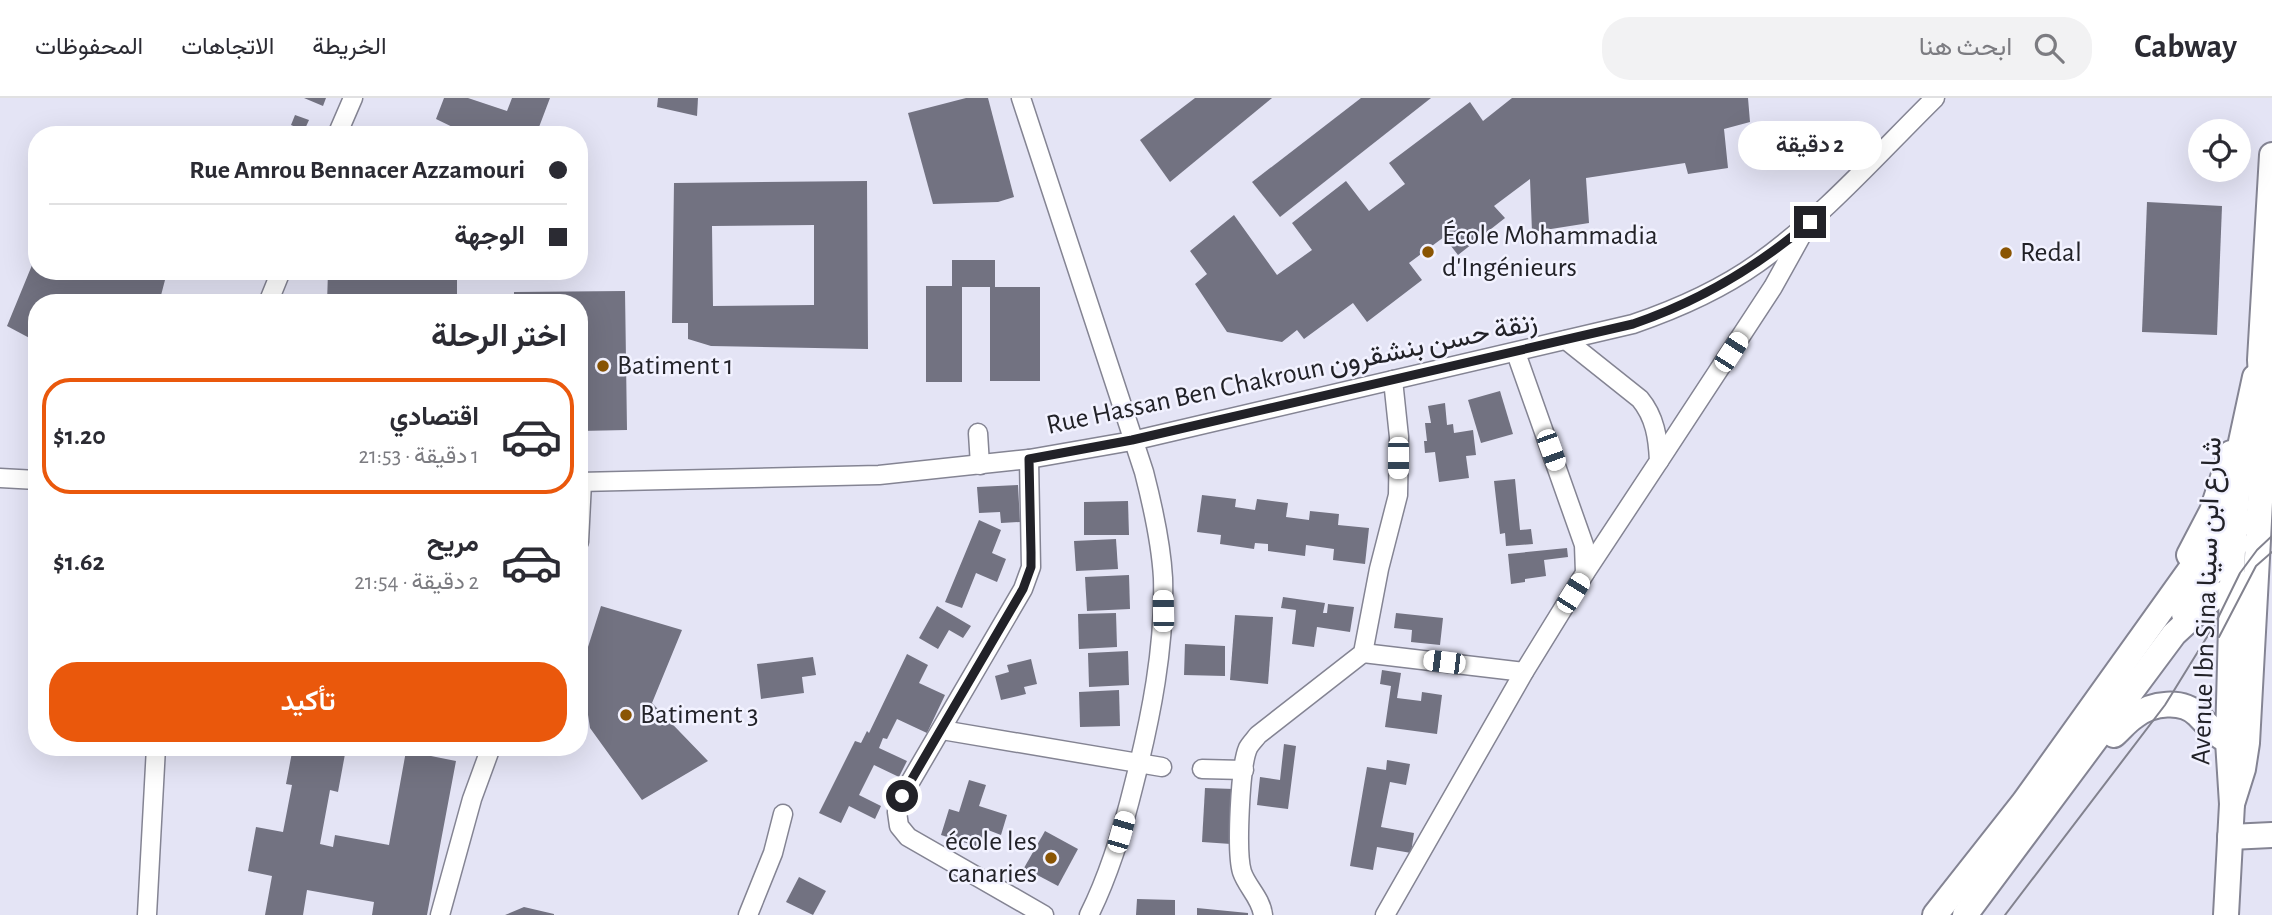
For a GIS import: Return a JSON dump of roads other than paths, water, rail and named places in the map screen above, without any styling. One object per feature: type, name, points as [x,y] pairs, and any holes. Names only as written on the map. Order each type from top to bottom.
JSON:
[{"type":"main road","name":"Avenue Ibn Sina شارع ابن سينا","points":[[2229,913],[2232,804],[2228,741],[2265,514],[2267,482],[2260,360],[2272,155]]},
{"type":"main road","name":"Avenue Ibn Sina شارع ابن سينا","points":[[2232,804],[2245,756],[2253,579],[2234,537],[2241,442],[2249,396],[2260,360]]},
{"type":"main road","points":[[2179,583],[2184,565],[2214,504],[2228,458],[2241,442]]},
{"type":"main road","points":[[1965,915],[2174,634],[2234,537],[2265,514]]},
{"type":"main road","points":[[1935,915],[2024,802],[2204,550],[2214,540],[2234,537]]},
{"type":"main road","points":[[2174,634],[2205,603],[2253,579]]},
{"type":"main road","points":[[2085,756],[2140,712],[2165,705],[2190,709],[2215,734],[2228,741]]},
{"type":"main road","points":[[2230,837],[2272,835]]},
{"type":"street","points":[[341,126],[353,98]]},
{"type":"street","points":[[1021,98],[1144,472],[1153,506],[1163,576],[1163,611],[1157,671],[1139,763],[1114,857],[1089,915]]},
{"type":"street","name":"Rue Hassan Ben Chakroun زنقة حسن بنشقرون","points":[[588,482],[879,475],[1029,459],[1132,440],[1633,324],[1697,299],[1756,264],[1810,222],[1935,98]]},
{"type":"street","points":[[1385,915],[1524,672],[1585,573],[1773,288],[1810,222]]},
{"type":"street","points":[[1566,340],[1630,389],[1649,410],[1658,438],[1660,461]]},
{"type":"street","points":[[1516,352],[1584,545],[1585,573]]},
{"type":"street","points":[[1263,915],[1262,908],[1242,873],[1239,858],[1238,842],[1248,749],[1258,735],[1363,653],[1379,569],[1398,495],[1399,438],[1393,380]]},
{"type":"street","points":[[978,433],[980,465]]},
{"type":"street","points":[[1029,459],[1031,567],[1023,589],[902,796],[897,812],[899,826],[908,837],[1044,915]]},
{"type":"street","points":[[0,478],[28,480]]},
{"type":"street","points":[[1363,653],[1524,672]]},
{"type":"street","points":[[942,730],[1163,767]]},
{"type":"street","points":[[147,915],[156,756]]},
{"type":"street","points":[[440,915],[472,800],[488,756]]},
{"type":"street","points":[[1202,769],[1244,770]]},
{"type":"street","points":[[748,915],[773,853],[783,814]]},
{"type":"tram line","points":[[2005,915],[2165,705],[2215,624],[2240,573],[2257,550],[2272,536]]},
{"type":"tram line","points":[[2219,637],[2256,566],[2272,552]]},
{"type":"place","name":"École Mohammadia d'Ingénieurs","points":[[1428,252]]},
{"type":"place","name":"Redal","points":[[2006,253]]},
{"type":"place","name":"Batiment 1","points":[[603,366]]},
{"type":"place","name":"Batiment 3","points":[[626,715]]},
{"type":"place","name":"école les canaries","points":[[1051,858]]}]
